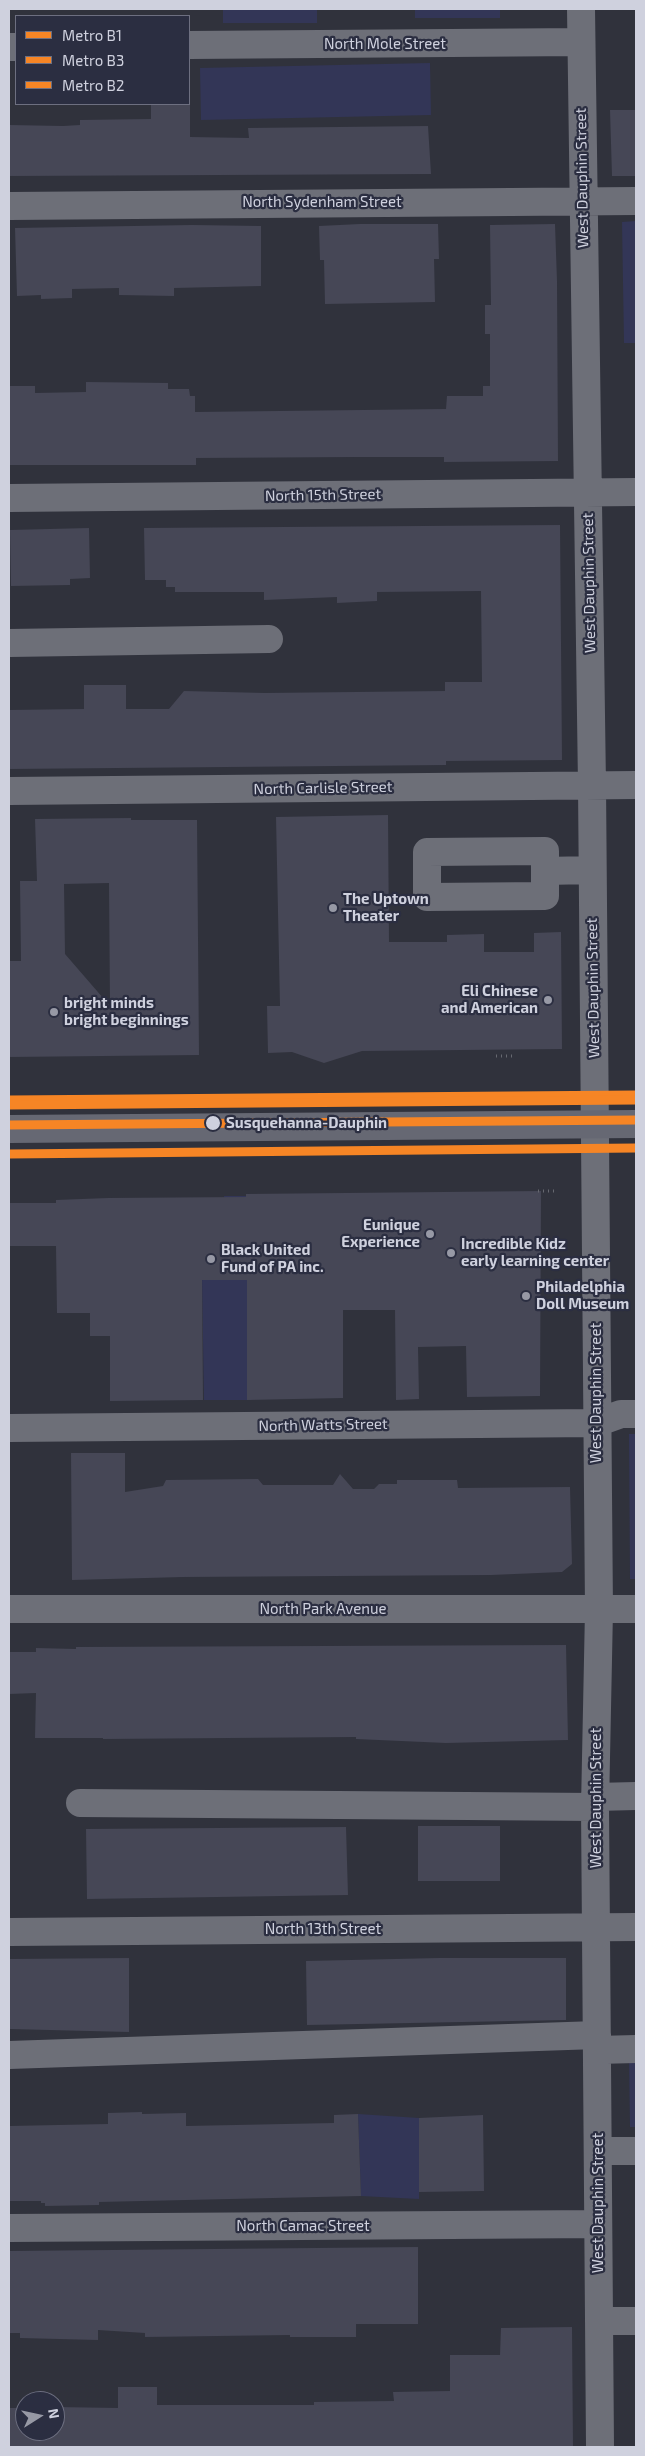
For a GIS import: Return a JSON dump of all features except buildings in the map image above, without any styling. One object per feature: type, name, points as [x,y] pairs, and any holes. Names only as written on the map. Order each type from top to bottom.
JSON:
[{"type":"main road","points":[[9,1129],[636,1124]]},
{"type":"street","name":"West Dauphin Street","points":[[581,9],[582,201],[592,785],[599,1610],[595,1802],[600,2447]]},
{"type":"street","name":"North Mole Street","points":[[190,45],[581,42]]},
{"type":"street","name":"North Sydenham Street","points":[[9,206],[636,201]]},
{"type":"street","name":"North 15th Street","points":[[9,498],[636,492]]},
{"type":"street","points":[[9,643],[270,639]]},
{"type":"street","name":"North Carlisle Street","points":[[9,791],[636,784]]},
{"type":"street","points":[[546,871],[592,870]]},
{"type":"street","name":"North Watts Street","points":[[9,1428],[596,1422],[621,1414],[636,1414]]},
{"type":"street","name":"North Park Avenue","points":[[9,1609],[636,1610]]},
{"type":"street","points":[[80,1803],[595,1802],[636,1796]]},
{"type":"street","name":"North 13th Street","points":[[9,1932],[636,1927]]},
{"type":"street","points":[[9,2054],[597,2043],[636,2049]]},
{"type":"street","points":[[598,2151],[636,2151]]},
{"type":"street","name":"North Camac Street","points":[[9,2228],[598,2224]]},
{"type":"street","points":[[599,2321],[636,2320]]},
{"type":"path","points":[[496,1056],[516,1056]]},
{"type":"path","points":[[538,1191],[558,1190]]},
{"type":"shaded area","points":[[223,9],[317,9],[317,23],[223,23]]},
{"type":"shaded area","points":[[415,9],[500,9],[500,18],[415,18]]},
{"type":"shaded area","points":[[430,63],[431,115],[201,120],[200,68]]},
{"type":"shaded area","points":[[636,221],[636,343],[624,343],[622,222]]},
{"type":"shaded area","points":[[224,1196],[246,1196],[252,1400],[204,1400],[202,1277],[225,1235]]},
{"type":"shaded area","points":[[629,1434],[636,1434],[636,1579],[630,1579]]},
{"type":"shaded area","points":[[629,2057],[636,2057],[636,2127],[630,2127]]},
{"type":"shaded area","points":[[358,2114],[419,2118],[419,2199],[361,2196]]},
{"type":"metro line","name":"B1","points":[[9,1100],[636,1095]]},
{"type":"metro line","name":"B2","points":[[9,1105],[636,1100]]},
{"type":"metro line","name":"B3","points":[[9,1125],[636,1120]]},
{"type":"metro line","name":"B1","points":[[9,1154],[636,1148]]},
{"type":"place","name":"The Uptown Theater","points":[[333,908]]},
{"type":"place","name":"Eli Chinese and American","points":[[548,1000]]},
{"type":"place","name":"bright minds bright beginnings","points":[[54,1012]]},
{"type":"place","name":"Susquehanna-Dauphin","points":[[213,1123]]},
{"type":"place","name":"Eunique Experience","points":[[430,1234]]},
{"type":"place","name":"Incredible Kidz early learning center","points":[[451,1253]]},
{"type":"place","name":"Black United Fund of PA inc.","points":[[211,1259]]},
{"type":"place","name":"Philadelphia Doll Museum","points":[[526,1296]]}]
